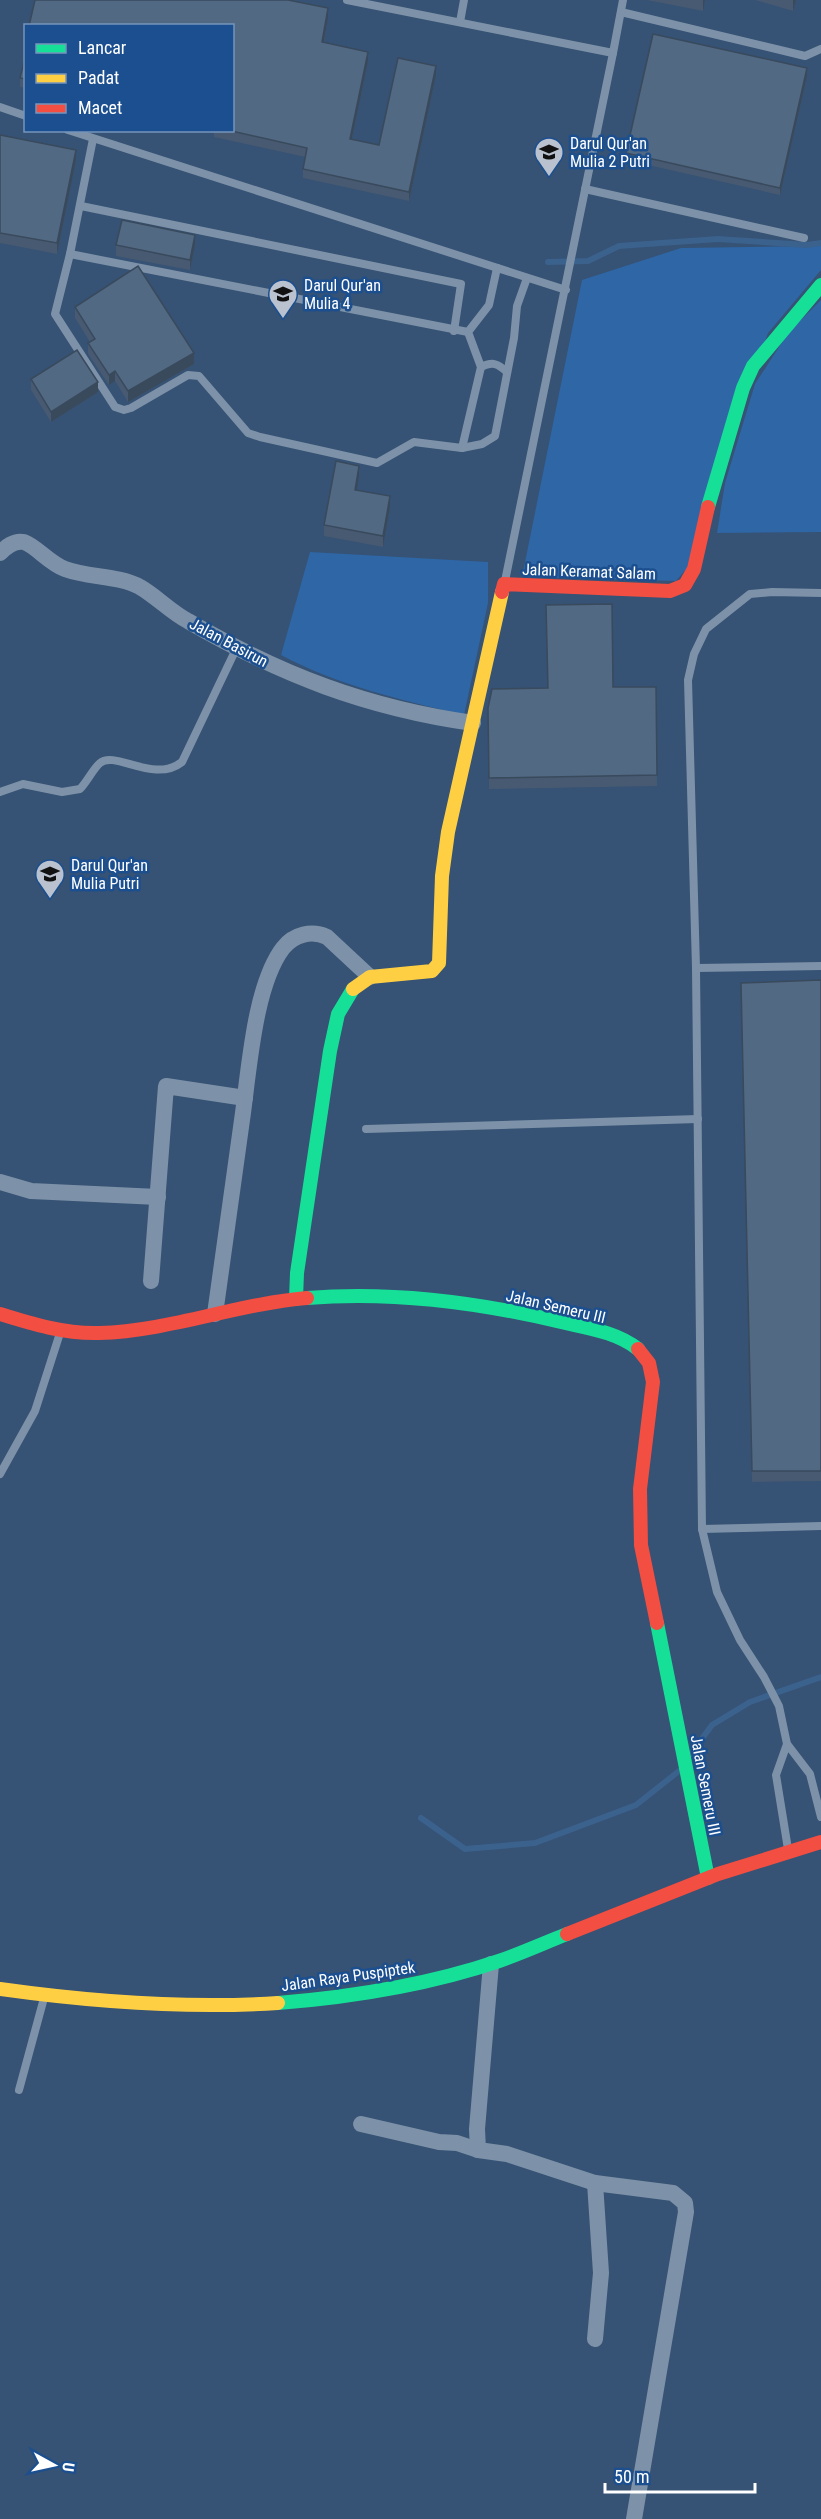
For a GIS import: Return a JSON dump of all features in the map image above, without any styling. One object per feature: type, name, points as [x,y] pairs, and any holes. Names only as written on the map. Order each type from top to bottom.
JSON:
[{"type":"street","name":"Jalan Keramat Salam","points":[[370,977],[432,971],[439,963],[442,876],[448,832],[504,584],[669,591],[685,585],[694,569],[714,482],[743,388],[753,366],[821,285]]},
{"type":"street","name":"Jalan Basirun","points":[[0,553],[13,543],[24,542],[52,564],[75,573],[140,587],[187,621],[279,669],[322,687],[366,702],[438,718],[473,723]]},
{"type":"street","points":[[215,1314],[253,1034],[266,986],[285,945],[301,935],[320,934],[327,937],[370,977],[352,989],[338,1014],[297,1274],[296,1299]]},
{"type":"street","points":[[151,1281],[166,1086],[245,1098]]},
{"type":"street","points":[[0,1182],[31,1191],[158,1197]]},
{"type":"street","name":"Jalan Semeru III","points":[[0,1314],[61,1330],[112,1332],[296,1299],[374,1296],[453,1302],[551,1319],[599,1331],[622,1340],[643,1353],[651,1366],[653,1382],[640,1489],[641,1545],[708,1878]]},
{"type":"street","name":"Jalan Raya Puspiptek","points":[[0,1989],[129,2004],[258,2004],[325,1999],[396,1989],[491,1964],[708,1878],[821,1842]]},
{"type":"street","points":[[478,2150],[477,2129],[491,1964]]},
{"type":"street","points":[[361,2124],[439,2142],[458,2143],[478,2150],[507,2154],[595,2183],[673,2193],[682,2199],[686,2208],[634,2519]]},
{"type":"street","points":[[595,2183],[602,2273],[595,2339]]},
{"type":"lane","points":[[348,0],[613,53]]},
{"type":"lane","points":[[460,22],[464,0]]},
{"type":"lane","points":[[504,584],[566,290],[623,0]]},
{"type":"lane","points":[[621,12],[806,56],[821,49]]},
{"type":"lane","points":[[0,107],[24,115]]},
{"type":"lane","points":[[74,132],[566,290]]},
{"type":"lane","points":[[93,139],[81,206],[55,314],[115,407],[124,410],[188,375],[199,376],[248,433],[260,437],[377,463],[414,442],[462,448],[482,444],[495,436],[514,338],[517,306],[527,278]]},
{"type":"lane","points":[[585,189],[804,238]]},
{"type":"lane","points":[[81,206],[461,285],[454,331]]},
{"type":"lane","points":[[70,254],[468,332]]},
{"type":"lane","points":[[468,332],[489,305],[497,268]]},
{"type":"lane","points":[[462,448],[481,367],[468,332]]},
{"type":"lane","points":[[481,367],[489,363],[498,364],[507,372]]},
{"type":"lane","points":[[821,593],[750,594],[706,628],[694,654],[688,680],[696,968],[702,1529],[717,1592],[740,1640],[764,1677],[779,1706],[788,1744],[810,1774],[821,1817]]},
{"type":"lane","points":[[0,792],[23,784],[62,792],[80,789],[101,762],[110,759],[158,771],[174,768],[182,762],[237,647]]},
{"type":"lane","points":[[696,968],[821,966]]},
{"type":"lane","points":[[366,1129],[698,1119]]},
{"type":"lane","points":[[0,1474],[35,1412],[61,1330]]},
{"type":"lane","points":[[702,1529],[821,1526]]},
{"type":"lane","points":[[788,1744],[776,1775],[788,1852]]},
{"type":"lane","points":[[810,1774],[821,1772]]},
{"type":"lane","points":[[19,2090],[45,1995]]},
{"type":"shaded area","points":[[821,246],[821,270],[768,333],[688,567],[676,581],[522,577],[582,280],[681,248]]},
{"type":"shaded area","points":[[821,300],[821,532],[717,533],[725,483],[755,384],[788,333]]},
{"type":"shaded area","points":[[310,552],[488,562],[488,603],[464,715],[347,683],[302,666],[281,655]]},
{"type":"building","points":[[35,0],[288,0],[328,8],[322,42],[368,52],[350,139],[379,145],[398,58],[436,66],[409,192],[303,169],[307,148],[234,132],[234,24],[29,24]]},
{"type":"building","points":[[653,34],[807,68],[780,188],[626,153]]},
{"type":"building","points":[[24,62],[24,79],[20,78]]},
{"type":"building","points":[[0,135],[76,150],[57,243],[0,233]]},
{"type":"building","points":[[122,220],[195,235],[190,260],[116,245]]},
{"type":"building","points":[[138,266],[194,353],[128,391],[115,371],[109,375],[88,343],[95,339],[75,307]]},
{"type":"building","points":[[77,350],[98,382],[51,412],[31,379]]},
{"type":"building","points":[[336,461],[359,466],[355,490],[390,496],[383,536],[324,525]]},
{"type":"building","points":[[612,604],[613,687],[656,687],[657,775],[489,778],[488,708],[492,689],[548,688],[546,605]]},
{"type":"building","points":[[821,980],[821,1471],[752,1471],[741,983]]},
{"type":"waterway","points":[[548,262],[588,261],[619,246],[718,239],[807,245],[821,243]]},
{"type":"waterway","points":[[690,1755],[712,1725],[750,1702],[821,1677]]},
{"type":"waterway","points":[[421,1818],[465,1849],[535,1843],[636,1805],[679,1771]]},
{"type":"traffic: fast","points":[[708,507],[743,388],[753,366],[821,285]]},
{"type":"traffic: fast","points":[[296,1299],[297,1273],[330,1051],[338,1014],[353,989]]},
{"type":"traffic: fast","points":[[307,1298],[403,1297],[466,1304],[591,1329],[621,1338],[638,1349]]},
{"type":"traffic: fast","points":[[657,1623],[708,1878]]},
{"type":"traffic: fast","points":[[278,2003],[362,1993],[445,1977],[499,1961],[567,1934]]},
{"type":"traffic: slow","points":[[353,989],[370,977],[432,971],[439,963],[442,876],[448,832],[502,592]]},
{"type":"traffic: slow","points":[[0,1989],[70,1998],[174,2005],[278,2003]]},
{"type":"traffic: jam","points":[[502,592],[504,584],[670,591],[685,585],[694,569],[708,507]]},
{"type":"traffic: jam","points":[[0,1314],[61,1330],[99,1333],[151,1328],[255,1306],[307,1298]]},
{"type":"traffic: jam","points":[[638,1349],[649,1363],[653,1382],[640,1489],[641,1545],[657,1623]]},
{"type":"traffic: jam","points":[[567,1934],[718,1874],[821,1842]]},
{"type":"place","name":"Darul Qur'an Mulia 2 Putri","points":[[549,178]]},
{"type":"place","name":"Darul Qur'an Mulia 4","points":[[283,320]]},
{"type":"place","name":"Darul Qur'an Mulia Putri","points":[[50,900]]}]
